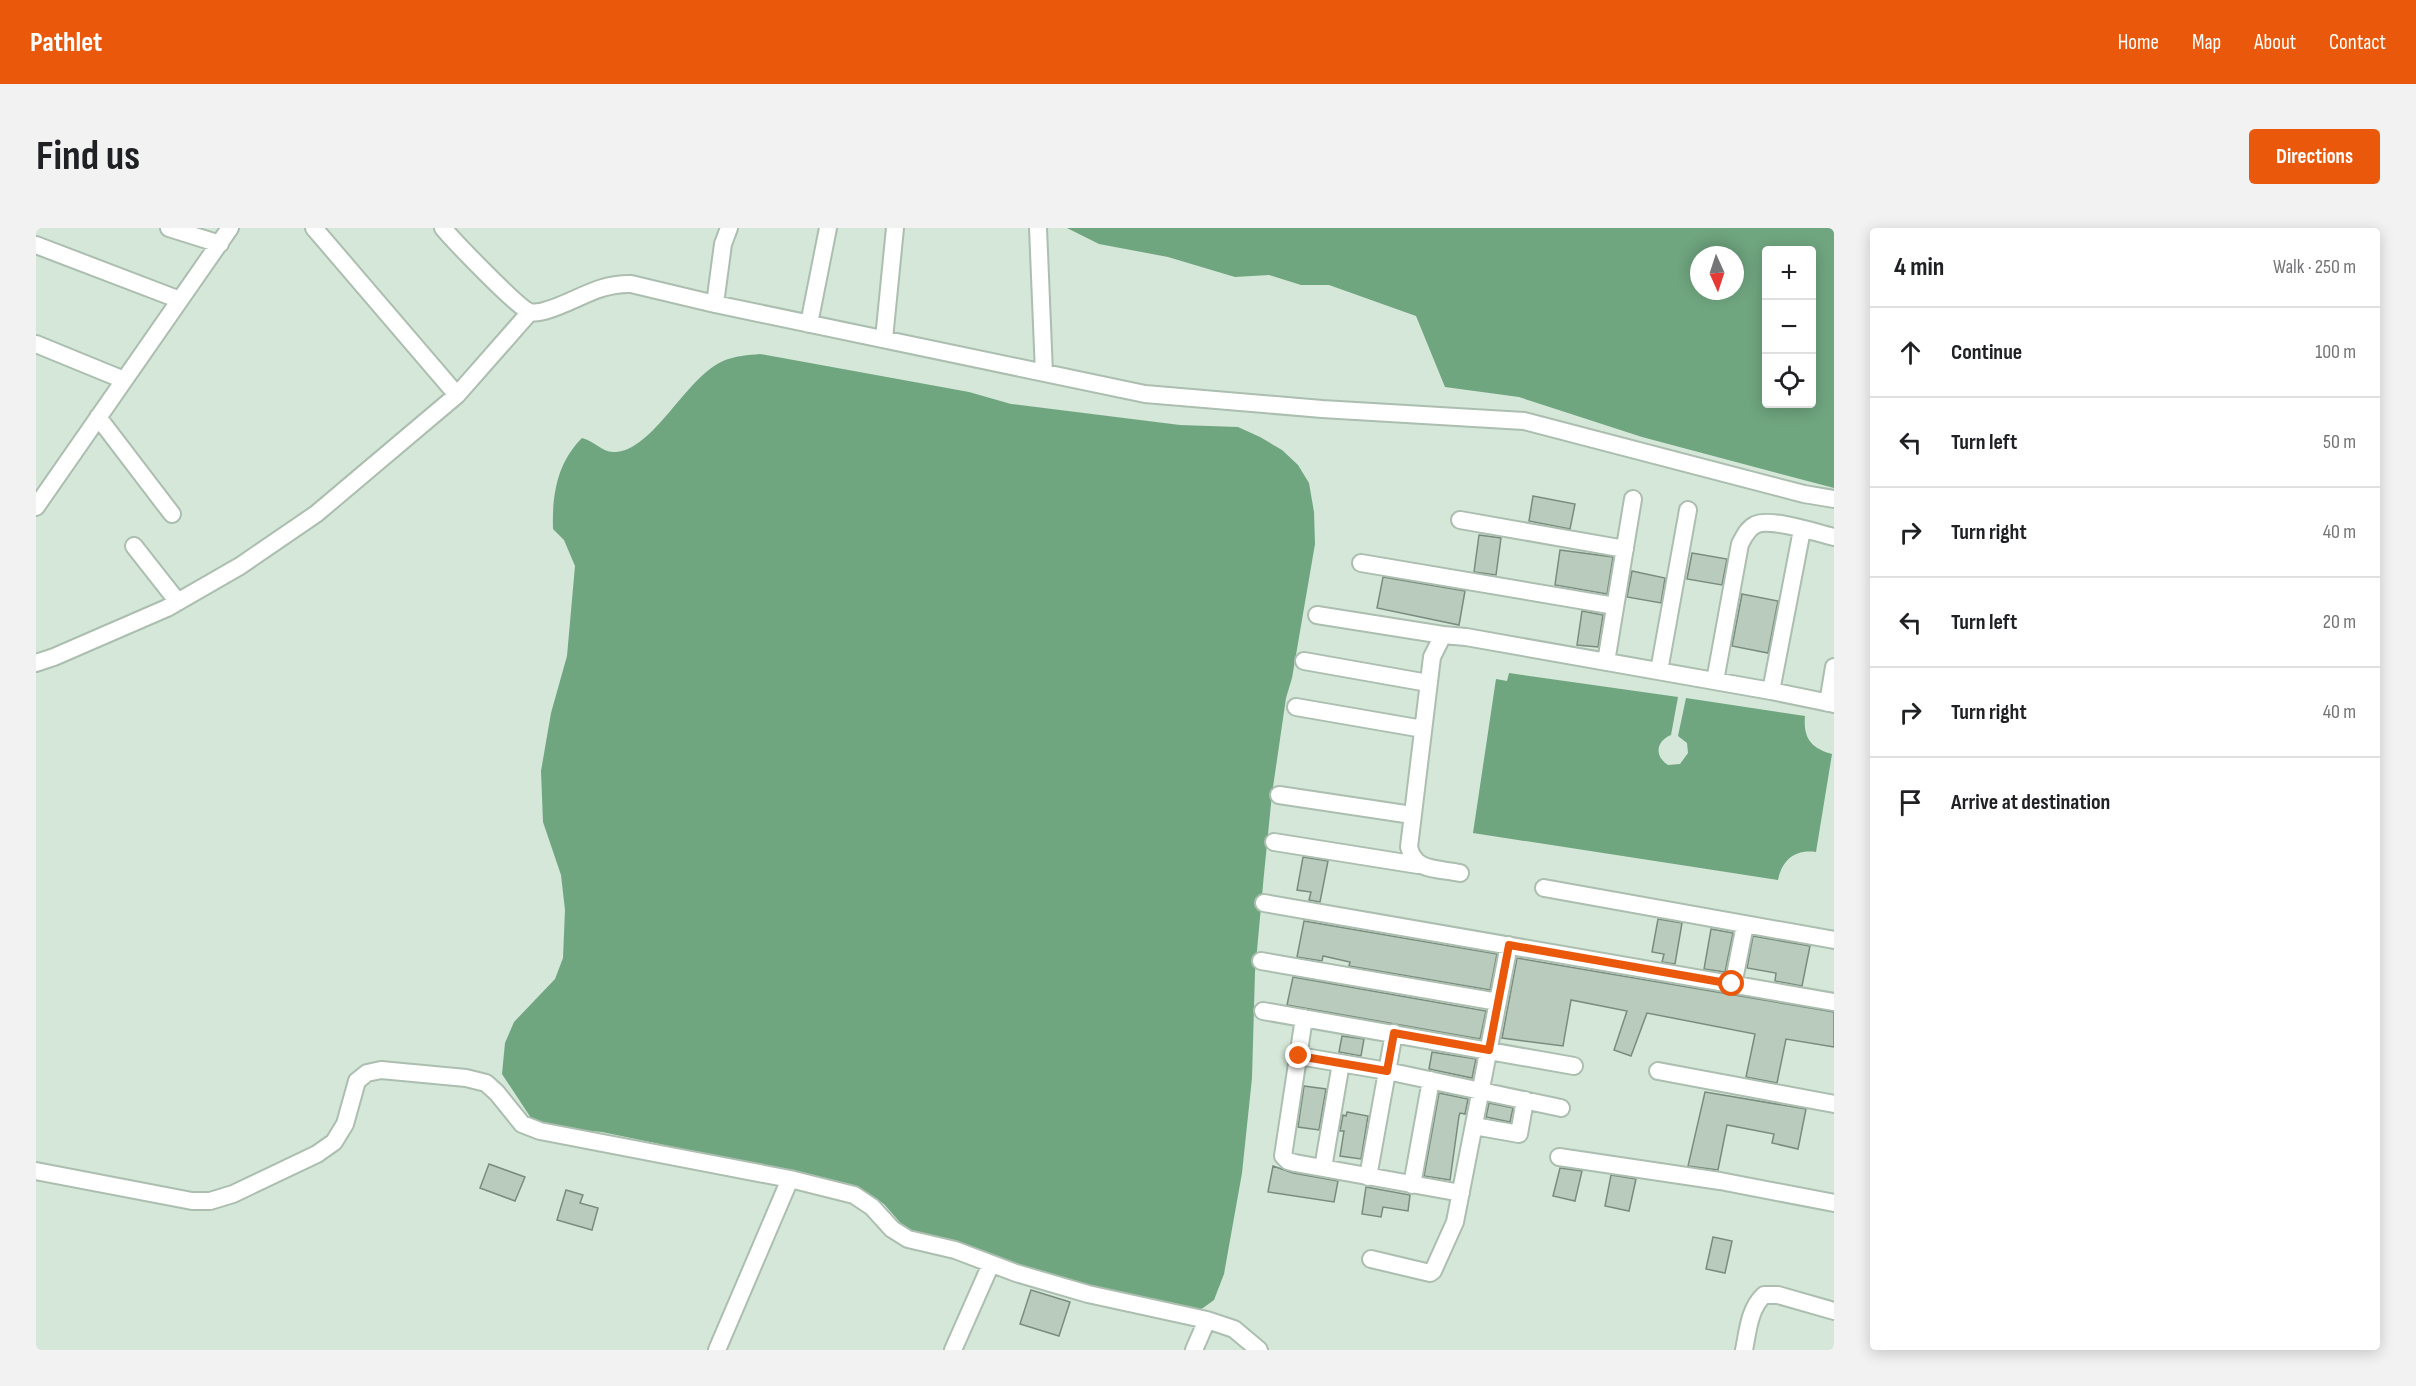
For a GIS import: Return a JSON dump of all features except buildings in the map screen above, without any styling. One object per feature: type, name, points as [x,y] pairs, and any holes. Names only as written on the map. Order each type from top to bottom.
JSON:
[{"type":"street","points":[[169,228],[220,244]]},
{"type":"street","points":[[38,501],[230,228]]},
{"type":"street","points":[[314,228],[457,395]]},
{"type":"street","points":[[443,228],[516,301],[530,312],[542,312],[594,289],[631,284],[715,304],[1145,394],[1322,410],[1524,421],[1804,494],[1834,499]]},
{"type":"street","points":[[715,304],[723,244],[729,228]]},
{"type":"street","points":[[809,324],[828,228]]},
{"type":"street","points":[[884,339],[895,228]]},
{"type":"street","points":[[1038,228],[1044,373]]},
{"type":"street","points":[[36,245],[180,300]]},
{"type":"street","points":[[36,663],[178,602],[240,566],[316,514],[457,395],[530,312]]},
{"type":"street","points":[[36,344],[124,380]]},
{"type":"street","points":[[98,417],[172,514]]},
{"type":"street","points":[[1606,662],[1633,499]]},
{"type":"street","points":[[1659,671],[1688,510]]},
{"type":"street","points":[[1460,520],[1625,549]]},
{"type":"street","points":[[1715,681],[1740,544],[1747,531],[1756,524],[1771,523],[1834,537]]},
{"type":"street","points":[[1771,691],[1802,530]]},
{"type":"street","points":[[134,546],[178,602]]},
{"type":"street","points":[[1361,563],[1615,606]]},
{"type":"street","points":[[1317,615],[1659,671],[1831,704],[1834,667]]},
{"type":"street","points":[[1418,865],[1412,858],[1409,847],[1412,815],[1432,657],[1443,635]]},
{"type":"street","points":[[1304,662],[1428,683]]},
{"type":"street","points":[[1296,707],[1423,729]]},
{"type":"street","points":[[1279,795],[1412,815]]},
{"type":"street","points":[[1274,842],[1460,873]]},
{"type":"street","points":[[1544,888],[1834,940]]},
{"type":"street","points":[[1264,903],[1834,1002]]},
{"type":"street","points":[[1732,984],[1745,925]]},
{"type":"street","points":[[1371,1259],[1425,1273],[1433,1271],[1455,1222],[1509,945]]},
{"type":"street","points":[[1261,961],[1498,1002]]},
{"type":"street","points":[[1263,1011],[1575,1066]]},
{"type":"street","points":[[1304,1018],[1283,1156],[1288,1161],[1461,1193]]},
{"type":"street","points":[[1368,1177],[1394,1033]]},
{"type":"street","points":[[1299,1056],[1387,1071],[1561,1108]]},
{"type":"street","points":[[1323,1168],[1341,1063]]},
{"type":"street","points":[[36,1171],[192,1201],[210,1201],[233,1194],[317,1154],[334,1142],[345,1124],[357,1081],[367,1073],[381,1070],[466,1078],[486,1083],[498,1093],[522,1124],[540,1131],[790,1179],[854,1195],[872,1207],[892,1229],[908,1239],[955,1250],[1035,1280],[1207,1320],[1234,1329],[1259,1350]]},
{"type":"street","points":[[1658,1071],[1834,1104]]},
{"type":"street","points":[[1412,1185],[1431,1080]]},
{"type":"street","points":[[1474,1126],[1519,1134],[1525,1100]]},
{"type":"street","points":[[1559,1157],[1720,1181],[1834,1203]]},
{"type":"street","points":[[717,1350],[790,1179]]},
{"type":"street","points":[[953,1350],[991,1264]]},
{"type":"street","points":[[1744,1350],[1748,1325],[1756,1303],[1764,1295],[1778,1295],[1834,1311]]},
{"type":"street","points":[[1194,1350],[1207,1320]]},
{"type":"shaded area","points":[[1067,228],[1834,228],[1834,488],[1642,437],[1519,397],[1445,387],[1416,316],[1329,285],[1301,285],[1269,275],[1235,277],[1168,257],[1099,244]]},
{"type":"shaded area","points":[[760,354],[969,392],[1011,404],[1180,425],[1238,427],[1282,450],[1298,465],[1309,483],[1314,512],[1315,544],[1292,678],[1286,698],[1272,794],[1255,972],[1252,1078],[1242,1173],[1224,1274],[1214,1300],[1203,1308],[1195,1311],[1063,1281],[919,1236],[904,1227],[884,1204],[868,1194],[784,1170],[602,1132],[547,1127],[531,1118],[502,1074],[505,1043],[514,1022],[555,979],[563,958],[565,910],[561,875],[543,822],[541,771],[551,713],[567,656],[575,566],[564,540],[553,529],[558,480],[567,458],[582,438],[610,452],[629,448],[643,440],[709,369],[728,359]]},
{"type":"shaded area","points":[[1509,673],[1678,697],[1671,735],[1662,741],[1659,749],[1660,757],[1668,765],[1680,764],[1688,753],[1687,743],[1678,736],[1686,698],[1805,716],[1805,730],[1810,741],[1819,749],[1832,754],[1816,852],[1802,852],[1791,857],[1783,867],[1778,880],[1473,833],[1496,679],[1507,681]]},
{"type":"route","points":[[1299,1056],[1387,1071],[1394,1033],[1489,1050],[1509,945],[1732,984]]}]
